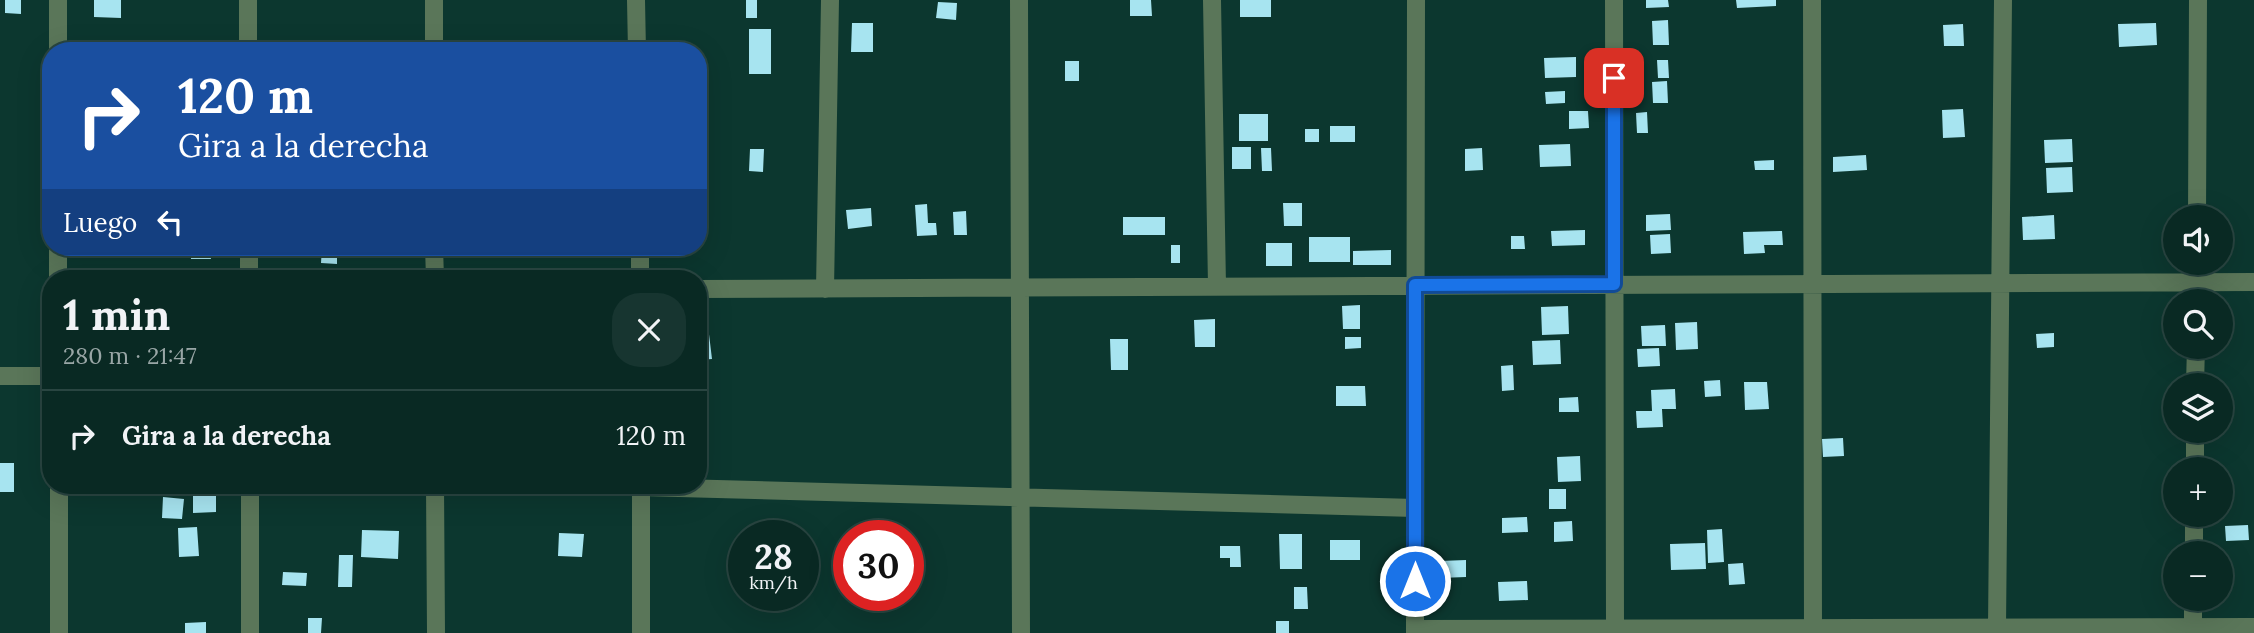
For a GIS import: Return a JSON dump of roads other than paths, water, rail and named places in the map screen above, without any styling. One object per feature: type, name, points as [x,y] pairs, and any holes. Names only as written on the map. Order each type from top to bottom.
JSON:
[{"type":"street","points":[[58,0],[58,42]]},
{"type":"street","points":[[248,0],[248,42]]},
{"type":"street","points":[[434,0],[434,42]]},
{"type":"street","points":[[636,0],[637,42]]},
{"type":"street","points":[[825,289],[830,0]]},
{"type":"street","points":[[1020,0],[1021,633]]},
{"type":"street","points":[[1212,0],[1217,286]]},
{"type":"street","points":[[1416,0],[1415,631],[1997,628],[2193,630],[2254,627]]},
{"type":"street","points":[[1614,0],[1615,629]]},
{"type":"street","points":[[1812,0],[1813,631]]},
{"type":"street","points":[[1997,628],[2004,0]]},
{"type":"street","points":[[2197,205],[2198,0]]},
{"type":"street","points":[[2196,275],[2196,289]]},
{"type":"street","points":[[707,289],[2254,282]]},
{"type":"street","points":[[0,376],[42,376]]},
{"type":"street","points":[[707,488],[1415,508]]},
{"type":"street","points":[[59,494],[59,633]]},
{"type":"street","points":[[250,494],[250,633]]},
{"type":"street","points":[[435,494],[436,633]]},
{"type":"street","points":[[640,494],[641,633]]},
{"type":"street","points":[[2193,611],[2193,630]]}]
